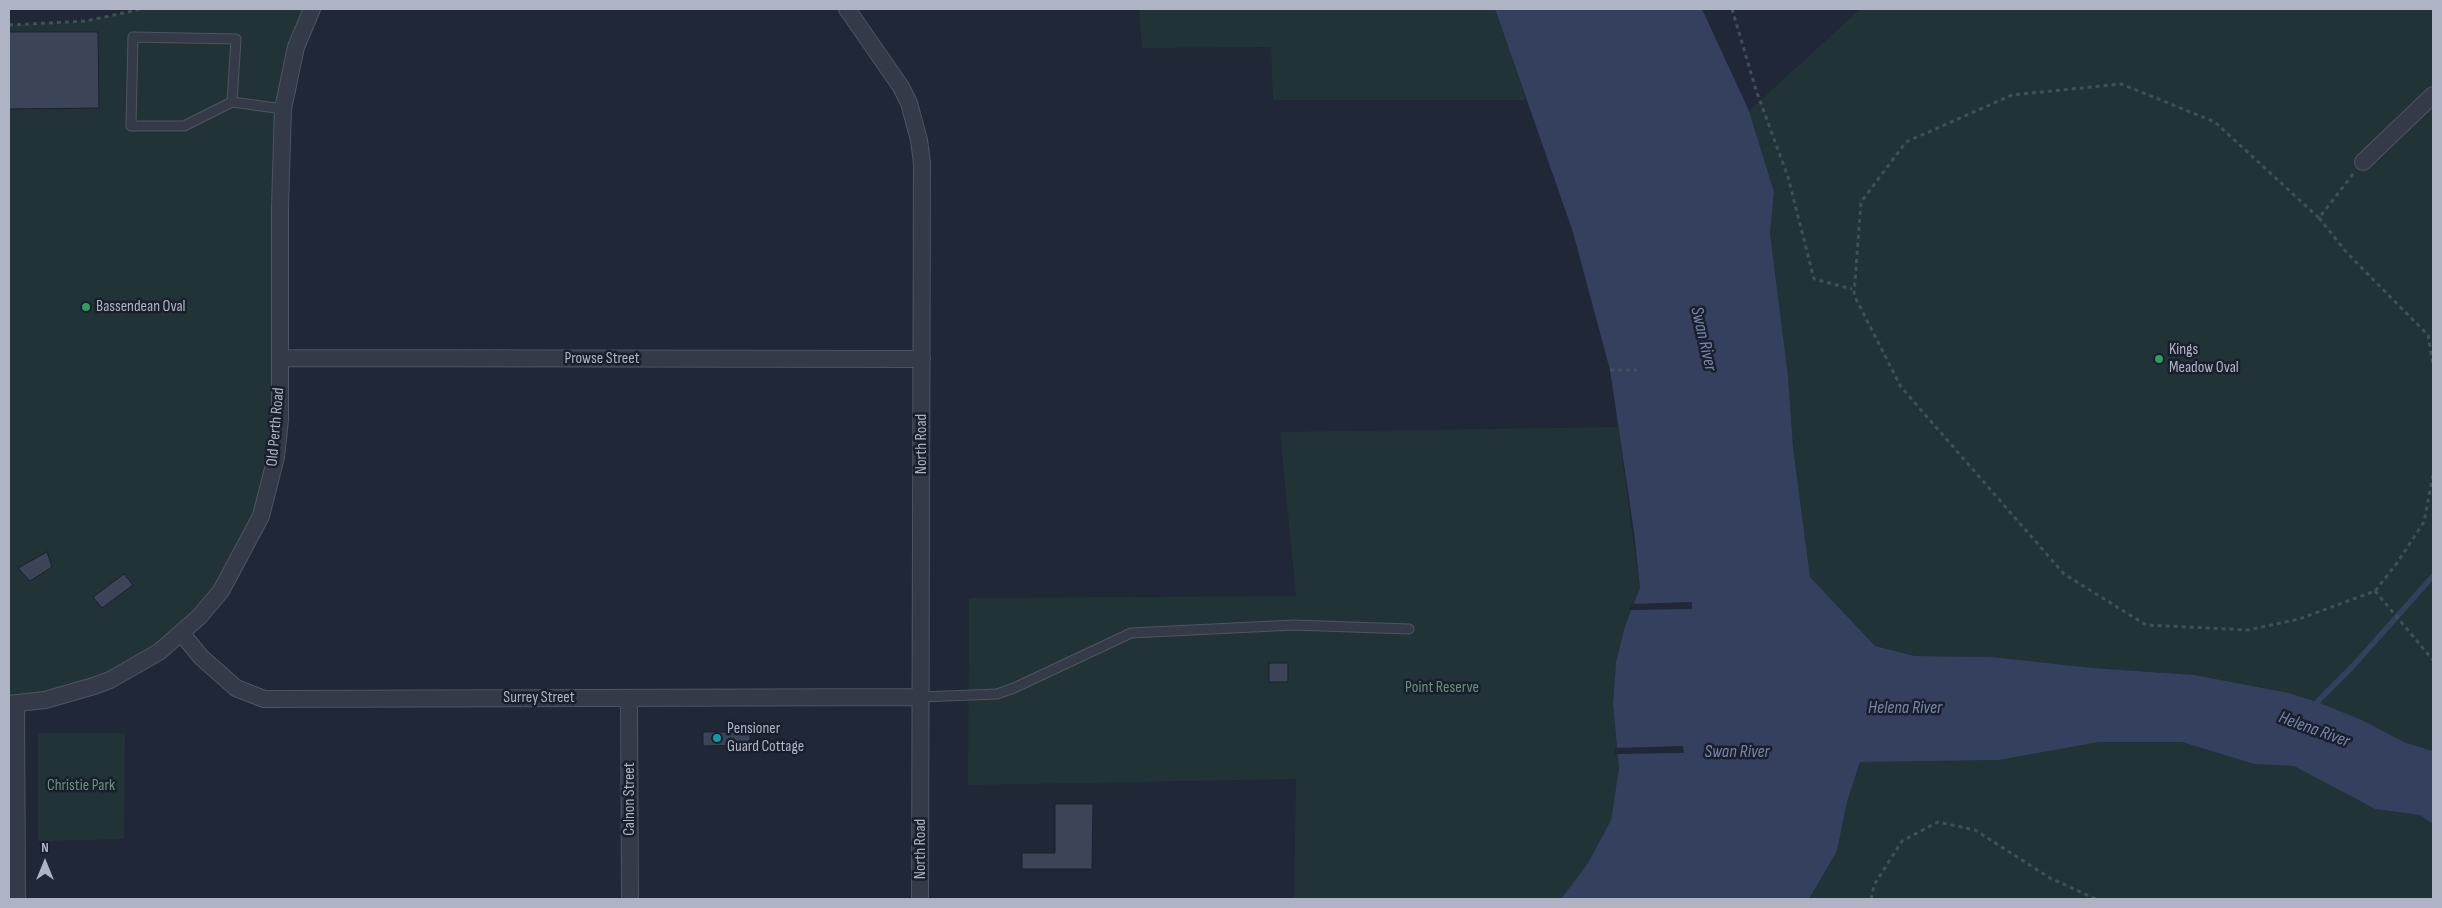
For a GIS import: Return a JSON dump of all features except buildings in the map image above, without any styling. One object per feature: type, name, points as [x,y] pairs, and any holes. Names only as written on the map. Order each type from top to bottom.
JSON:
[{"type":"street","name":"Old Perth Road","points":[[13,704],[45,700],[110,680],[159,652],[182,634],[220,591],[251,538],[261,516],[276,457],[280,420],[280,207],[283,109],[296,47],[312,9]]},
{"type":"street","name":"North Road","points":[[847,9],[901,87],[909,103],[919,140],[922,163],[920,899]]},
{"type":"street","points":[[2363,162],[2433,95]]},
{"type":"street","name":"Prowse Street","points":[[281,358],[922,359]]},
{"type":"street","name":"Surrey Street","points":[[182,634],[206,662],[236,688],[264,699],[921,697]]},
{"type":"street","name":"Calnon Street","points":[[629,698],[630,899]]},
{"type":"street","points":[[13,704],[17,899]]},
{"type":"lane","points":[[232,102],[236,39],[133,37],[131,126],[184,126],[232,102],[283,109]]},
{"type":"lane","points":[[921,697],[997,694],[1014,688],[1131,633],[1294,625],[1409,629]]},
{"type":"path","points":[[9,26],[86,21],[141,9]]},
{"type":"path","points":[[1732,9],[1756,90],[1788,177],[1814,279],[1852,289]]},
{"type":"path","points":[[2433,364],[2428,334],[2347,253],[2319,218],[2215,122],[2121,84],[2012,95],[1906,142],[1861,202],[1854,295],[1901,386],[2064,574],[2146,625],[2248,630],[2299,619],[2375,591],[2397,563],[2424,522],[2433,475]]},
{"type":"path","points":[[2319,218],[2363,162]]},
{"type":"path","points":[[1610,370],[1637,370]]},
{"type":"path","points":[[2375,591],[2433,660]]},
{"type":"path","points":[[1871,899],[1874,885],[1902,841],[1938,822],[1975,830],[2050,878],[2096,899]]},
{"type":"green space","points":[[141,9],[312,9],[288,75],[269,487],[221,591],[133,667],[9,704],[9,25],[86,21]]},
{"type":"green space","points":[[1139,9],[1495,9],[1526,100],[1273,100],[1271,47],[1142,48]]},
{"type":"green space","points":[[1860,9],[2433,9],[2433,751],[2404,742],[2362,720],[2289,693],[2194,675],[2093,668],[1992,657],[1915,656],[1875,646],[1810,577],[1793,447],[1788,376],[1770,233],[1774,192],[1749,111]]},
{"type":"green space","name":"Point Reserve","points":[[1618,427],[1640,589],[1625,626],[1616,662],[1613,704],[1619,768],[1611,820],[1588,863],[1561,899],[1294,899],[1296,779],[968,785],[969,598],[1296,596],[1280,432]]},
{"type":"green space","name":"Christie Park","points":[[38,733],[125,733],[124,839],[38,841]]},
{"type":"green space","points":[[2099,742],[2182,742],[2254,764],[2294,766],[2375,809],[2420,815],[2433,824],[2433,899],[1809,899],[1837,851],[1847,802],[1860,762],[1999,760]]},
{"type":"water","name":"Swan River","points":[[1495,9],[1702,9],[1749,111],[1774,192],[1770,233],[1788,376],[1793,447],[1810,577],[1875,646],[1915,656],[1992,657],[2093,668],[2194,675],[2289,693],[2362,720],[2404,742],[2433,751],[2433,824],[2420,815],[2375,809],[2294,766],[2254,764],[2182,742],[2099,742],[1999,760],[1860,762],[1847,802],[1837,851],[1809,899],[1561,899],[1588,863],[1611,820],[1619,768],[1613,704],[1616,662],[1625,626],[1640,588],[1634,532],[1610,370],[1573,232]]},
{"type":"pier","points":[[1692,602],[1692,609],[1628,610],[1631,604]]},
{"type":"pier","points":[[1683,746],[1684,753],[1615,754],[1614,748]]},
{"type":"waterway","points":[[2317,702],[2353,666],[2433,576]]},
{"type":"place","name":"Bassendean Oval","points":[[86,307]]},
{"type":"place","name":"Kings Meadow Oval","points":[[2159,359]]},
{"type":"place","name":"Pensioner Guard Cottage","points":[[717,738]]},
{"type":"water label","name":"Helena River","points":[[1905,708]]},
{"type":"water label","name":"Helena River","points":[[2314,730]]}]
